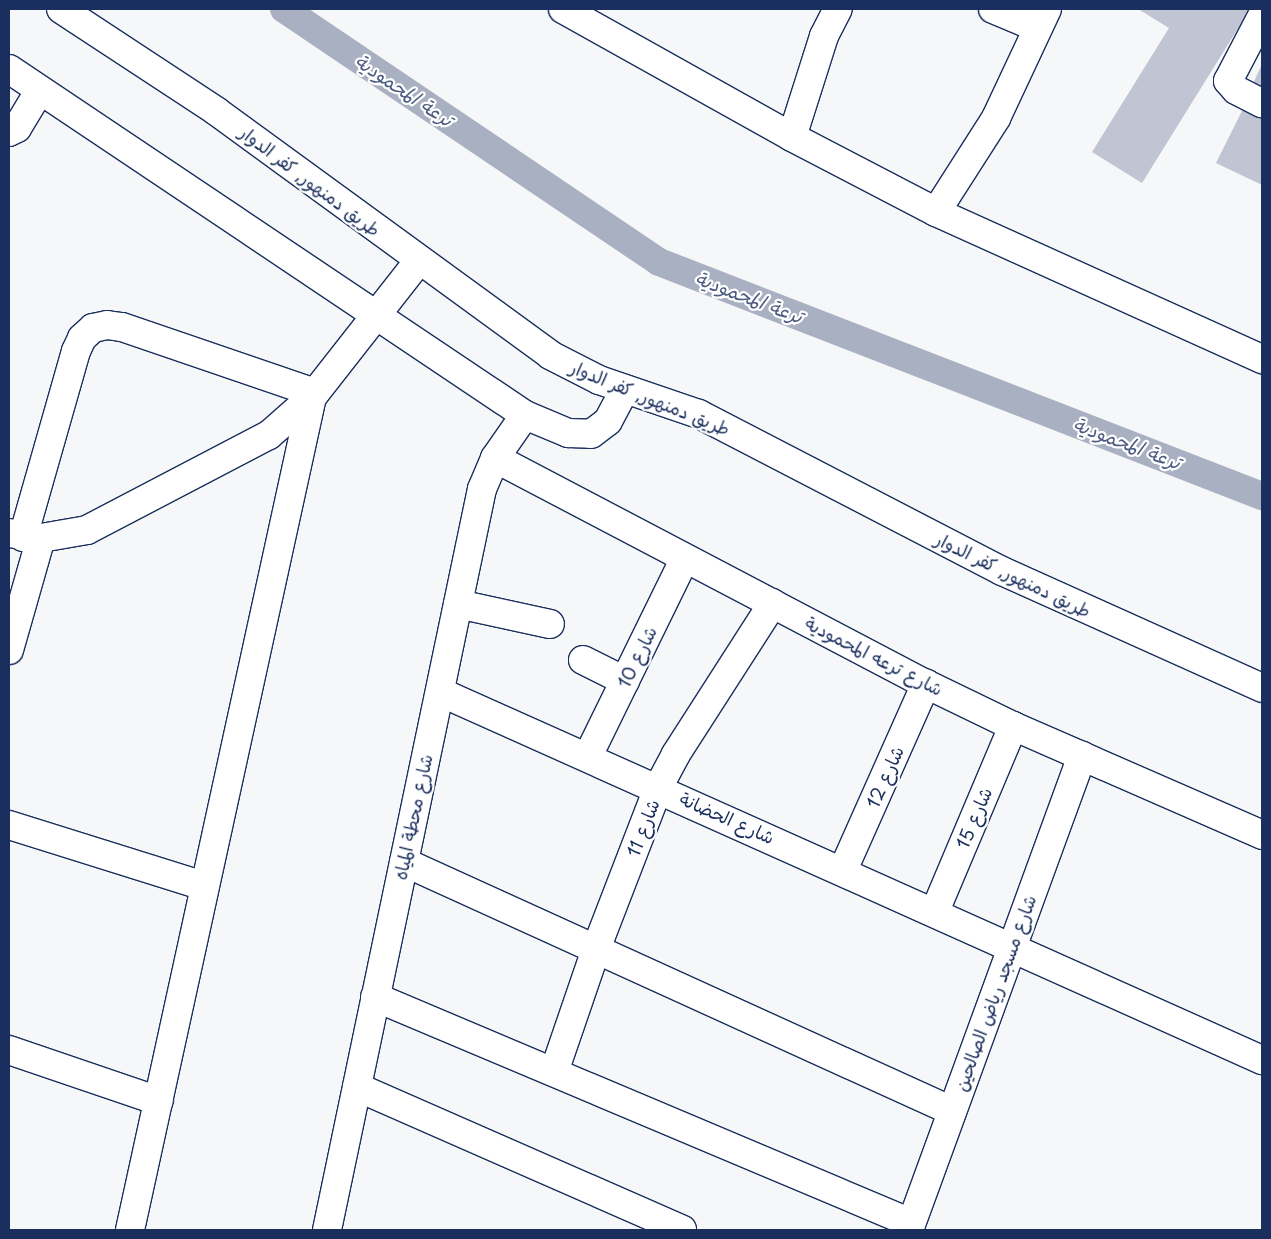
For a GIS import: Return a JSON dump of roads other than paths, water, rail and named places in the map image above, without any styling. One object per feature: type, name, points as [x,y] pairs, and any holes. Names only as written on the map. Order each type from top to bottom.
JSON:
[{"type":"street","name":"طريق دمنهور, كفر الدوار","points":[[61,9],[216,111],[418,262],[550,355],[625,389],[699,414],[1035,588],[1262,688]]},
{"type":"street","points":[[563,9],[792,137],[936,212],[1262,359]]},
{"type":"street","points":[[936,212],[996,118],[1041,18],[993,9]]},
{"type":"street","points":[[792,137],[824,36],[835,10]]},
{"type":"street","points":[[1262,16],[1228,82],[1262,103]]},
{"type":"street","points":[[9,69],[376,318],[525,415],[568,433],[591,434],[608,421],[625,389]]},
{"type":"street","points":[[9,132],[16,128],[40,90]]},
{"type":"street","points":[[24,536],[87,530],[268,435],[313,395],[376,318],[418,262]]},
{"type":"street","points":[[9,650],[24,536],[76,351],[82,338],[93,328],[108,325],[122,328],[313,395]]},
{"type":"street","points":[[130,1230],[313,395]]},
{"type":"street","name":"شارع محطة المياه","points":[[327,1230],[482,489],[495,458],[525,415]]},
{"type":"street","name":"شارع ترعه المحمودية","points":[[495,458],[926,684],[1013,726],[1262,835]]},
{"type":"street","name":"شارع 10","points":[[588,756],[685,558]]},
{"type":"street","name":"شارع 11","points":[[554,1072],[596,949],[658,788],[676,754],[773,603]]},
{"type":"street","points":[[458,604],[550,624]]},
{"type":"street","points":[[583,660],[625,681]]},
{"type":"street","name":"شارع 12","points":[[844,870],[926,684]]},
{"type":"street","name":"شارع الحضانة","points":[[440,692],[935,910],[1262,1060]]},
{"type":"street","name":"شارع 15","points":[[935,910],[1013,726]]},
{"type":"street","name":"شارع مسجد رياض الصالحين","points":[[910,1226],[1082,756]]},
{"type":"street","points":[[9,825],[204,886]]},
{"type":"street","points":[[404,862],[952,1111]]},
{"type":"street","points":[[375,997],[910,1226]]},
{"type":"street","points":[[9,1050],[158,1101]]},
{"type":"street","points":[[357,1087],[682,1230]]},
{"type":"waterway","name":"ترعة المحمودية","points":[[284,9],[659,262],[1262,496]]}]
